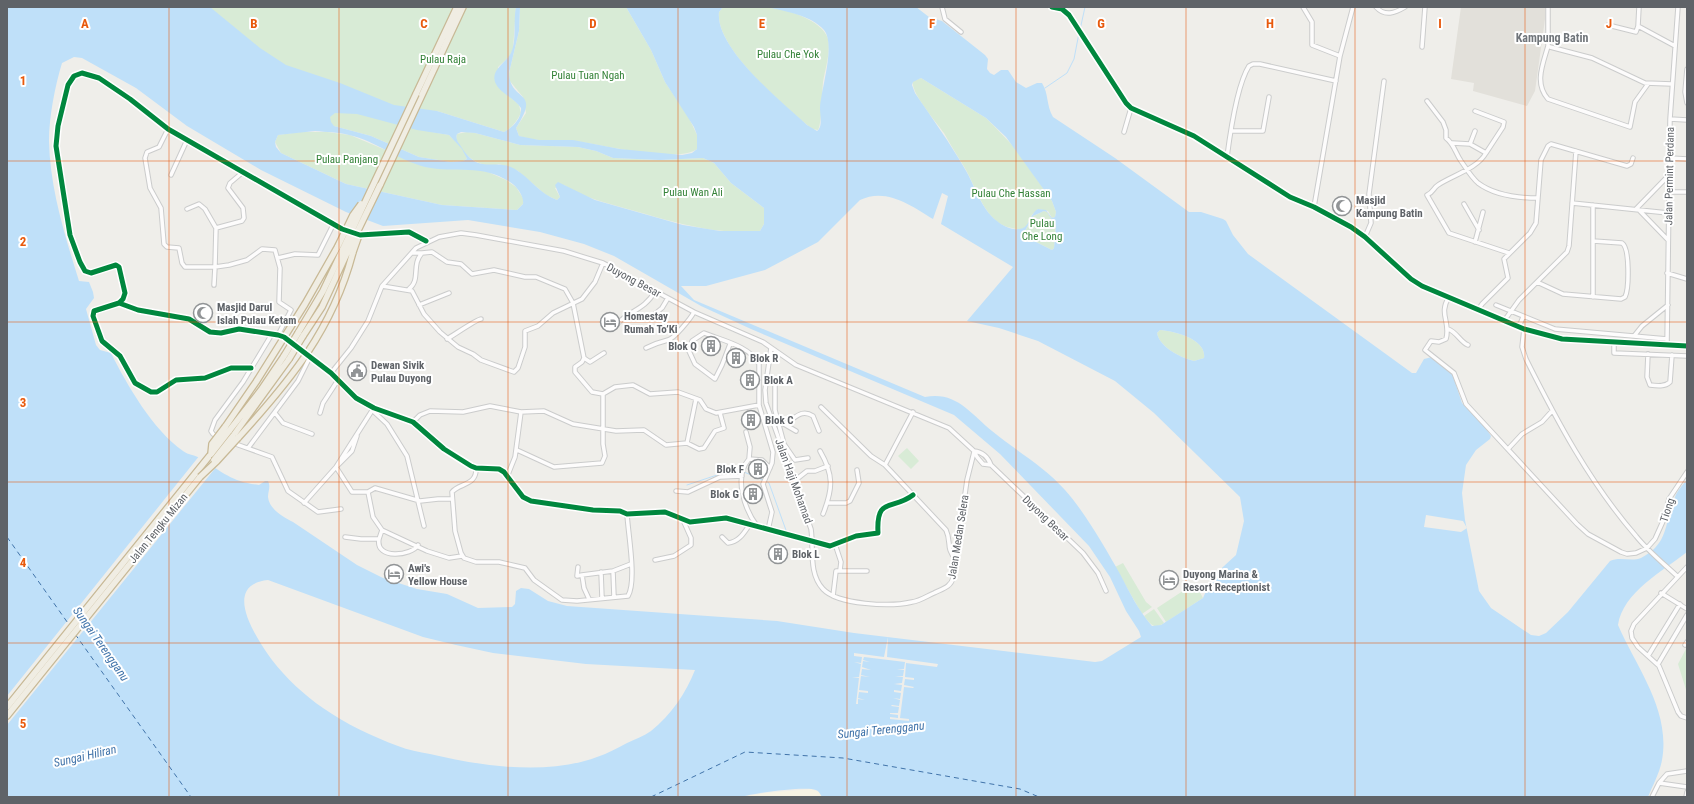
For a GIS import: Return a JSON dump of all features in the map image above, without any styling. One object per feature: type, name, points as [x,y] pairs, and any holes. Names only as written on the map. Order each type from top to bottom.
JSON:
[{"type":"highway","points":[[231,433],[240,408],[284,337],[323,276],[346,250],[380,185],[457,7]]},
{"type":"highway","points":[[231,433],[286,358],[301,334],[322,307],[369,193],[463,7]]},
{"type":"highway","points":[[231,433],[279,392],[308,356],[334,309],[344,285],[346,250]]},
{"type":"highway","name":"Jalan Tengku Mizan","points":[[7,707],[211,454],[212,444],[231,433]]},
{"type":"highway","name":"Jalan Tengku Mizan","points":[[7,716],[200,477],[231,433]]},
{"type":"street","points":[[942,7],[945,19],[961,32]]},
{"type":"street","points":[[1052,7],[1066,11],[1083,34],[1126,103],[1131,108],[1194,136],[1290,197],[1314,207],[1351,227],[1365,237],[1411,280],[1504,321],[1545,336],[1562,339],[1614,343],[1687,346]]},
{"type":"street","points":[[1304,7],[1313,26],[1312,45],[1340,56]]},
{"type":"street","points":[[1314,207],[1340,56],[1353,7]]},
{"type":"street","points":[[1376,7],[1384,13],[1390,14],[1405,7]]},
{"type":"street","points":[[1422,47],[1424,7]]},
{"type":"street","points":[[1548,7],[1548,46],[1540,78],[1543,93],[1548,99],[1630,127],[1635,102],[1648,84]]},
{"type":"street","points":[[1608,25],[1634,32],[1638,26],[1639,7]]},
{"type":"street","name":"Jalan Permint Perdana","points":[[1667,345],[1670,119],[1678,7]]},
{"type":"street","points":[[1638,26],[1675,46]]},
{"type":"street","points":[[1548,46],[1592,58],[1648,84],[1672,84]]},
{"type":"street","points":[[1227,157],[1231,131],[1244,75],[1249,66],[1253,64],[1260,64],[1336,81]]},
{"type":"street","points":[[1687,69],[1685,92],[1687,103]]},
{"type":"street","points":[[251,368],[231,368],[205,378],[176,380],[154,392],[142,388],[132,378],[120,356],[102,341],[93,316],[95,309],[119,302],[123,299],[125,293],[118,266],[113,265],[88,274],[80,262],[70,234],[56,146],[58,126],[68,85],[74,76],[78,74],[92,75],[130,100],[168,129],[333,225],[360,236],[409,232],[426,242]]},
{"type":"street","points":[[1365,237],[1371,223],[1369,194],[1384,81]]},
{"type":"street","points":[[1231,131],[1263,131],[1269,97]]},
{"type":"street","points":[[1427,101],[1442,120],[1446,130],[1446,138],[1452,143],[1455,152],[1478,183],[1501,193],[1519,198],[1538,198]]},
{"type":"street","points":[[1124,132],[1131,108]]},
{"type":"street","points":[[1475,111],[1501,120],[1504,124],[1482,159],[1437,186],[1433,192],[1427,195],[1449,233],[1508,253]]},
{"type":"street","points":[[1670,119],[1687,120]]},
{"type":"street","points":[[168,129],[159,147],[148,152],[144,158],[150,188],[161,208],[164,244],[167,247],[179,248],[182,263],[185,267],[229,265],[247,260],[262,249],[273,249],[278,258],[280,273],[279,302],[290,307],[291,310],[278,335]]},
{"type":"street","points":[[1470,144],[1475,131]]},
{"type":"street","points":[[171,175],[187,140]]},
{"type":"street","points":[[1452,143],[1470,144],[1486,153]]},
{"type":"street","points":[[1478,310],[1508,278],[1504,261],[1508,253],[1533,228],[1536,223],[1541,160],[1548,146],[1551,144],[1627,166],[1631,164],[1633,158]]},
{"type":"street","points":[[1504,321],[1510,311],[1567,252],[1569,246],[1576,151]]},
{"type":"street","points":[[1670,158],[1687,159]]},
{"type":"street","points":[[216,228],[235,224],[244,218],[243,208],[228,188],[230,183],[244,172]]},
{"type":"street","points":[[1636,208],[1670,174]]},
{"type":"street","points":[[1669,192],[1687,192]]},
{"type":"street","points":[[1572,203],[1636,208],[1668,213]]},
{"type":"street","points":[[187,209],[200,204],[205,209],[216,228],[214,285]]},
{"type":"street","points":[[1464,204],[1479,230]]},
{"type":"street","points":[[1593,205],[1593,297]]},
{"type":"street","points":[[1636,208],[1668,240]]},
{"type":"street","points":[[1475,242],[1483,212]]},
{"type":"street","points":[[278,258],[295,254],[318,255],[333,225]]},
{"type":"street","name":"Duyong Besar","points":[[331,373],[351,348],[368,322],[382,286],[412,253],[426,242],[445,235],[468,234],[564,250],[603,263],[694,312],[752,337],[796,364],[949,428],[974,451],[977,457],[984,464],[991,466]]},
{"type":"street","points":[[1537,282],[1558,293],[1621,299],[1625,297],[1628,272],[1628,250],[1622,243],[1594,241]]},
{"type":"street","points":[[412,253],[432,252],[447,262],[462,264],[472,274],[494,270],[525,277],[536,277],[566,289],[573,302],[584,358],[575,368],[576,374],[592,392],[603,394],[615,387],[633,385],[650,394],[678,392],[700,400],[709,412],[720,413],[758,405]]},
{"type":"street","points":[[409,289],[415,282],[416,261],[422,253]]},
{"type":"street","points":[[382,286],[394,289],[409,289],[414,293],[424,314],[461,349],[473,354],[481,360],[514,372],[518,368],[525,347],[525,331],[538,326],[549,315],[573,302],[582,299],[590,290],[603,263]]},
{"type":"street","points":[[1667,273],[1687,279]]},
{"type":"street","points":[[615,327],[621,319],[648,302],[655,291]]},
{"type":"street","points":[[419,304],[449,293]]},
{"type":"street","points":[[1449,297],[1443,313],[1448,329],[1446,339],[1439,342],[1431,341],[1425,350],[1454,373],[1466,404],[1509,448],[1528,473],[1588,534],[1627,554],[1648,549]]},
{"type":"street","points":[[650,318],[662,308],[668,298]]},
{"type":"street","points":[[119,302],[138,310],[185,318],[210,332],[226,333],[239,329],[284,337],[331,373],[356,398],[373,409],[387,424],[403,449],[412,474],[424,526]]},
{"type":"street","points":[[1496,305],[1555,329],[1667,339]]},
{"type":"street","points":[[1634,336],[1642,326],[1668,305]]},
{"type":"street","points":[[646,348],[661,341],[669,340],[691,318],[694,312]]},
{"type":"street","points":[[1519,327],[1523,317]]},
{"type":"street","points":[[448,338],[466,329],[476,320],[481,320]]},
{"type":"street","points":[[1448,329],[1454,332],[1463,343],[1468,345]]},
{"type":"street","points":[[1524,329],[1523,351],[1552,411],[1597,484],[1624,522],[1648,549],[1678,576]]},
{"type":"street","points":[[730,344],[715,379],[695,364],[689,351],[692,341],[704,333],[730,344],[754,355],[759,364],[760,378],[758,405],[772,445],[773,458],[764,481],[772,512],[768,530]]},
{"type":"street","points":[[272,334],[251,368],[215,420],[211,431],[213,434],[272,457],[288,491],[318,512],[341,509]]},
{"type":"street","points":[[1614,343],[1614,353],[1687,356]]},
{"type":"street","name":"Jalan Haji Mohamad","points":[[772,348],[765,397],[772,422],[782,444],[811,530],[812,543]]},
{"type":"street","points":[[584,358],[590,362],[604,353]]},
{"type":"street","points":[[1648,354],[1647,381],[1650,385],[1657,386],[1664,386],[1670,382],[1672,355]]},
{"type":"street","points":[[248,448],[298,381],[308,356]]},
{"type":"street","points":[[760,378],[767,379]]},
{"type":"street","points":[[320,413],[323,403],[338,380]]},
{"type":"street","points":[[775,383],[775,410],[782,444],[796,460],[808,458]]},
{"type":"street","points":[[517,450],[554,467],[602,463],[606,456],[603,444],[603,394]]},
{"type":"street","points":[[687,443],[696,399]]},
{"type":"street","points":[[413,422],[420,415],[430,411],[458,412],[490,406],[521,412],[544,411],[573,424],[616,431],[644,430],[666,445],[687,443],[697,449],[704,448],[713,433],[724,428],[720,413]]},
{"type":"street","points":[[821,407],[871,456],[885,464],[946,530],[948,535],[949,551],[956,560]]},
{"type":"street","points":[[304,503],[336,468],[373,409]]},
{"type":"street","points":[[373,409],[413,422],[438,444],[476,468],[499,469],[523,496],[531,501],[593,510],[620,511],[627,514],[661,512],[671,514],[690,522],[723,518],[750,524],[812,543],[830,546],[856,536],[878,533],[877,518],[885,506],[904,500],[913,495]]},
{"type":"street","points":[[1509,448],[1522,434],[1542,422],[1552,411]]},
{"type":"street","points":[[507,477],[517,450],[521,412]]},
{"type":"street","points":[[784,424],[799,414],[805,412],[813,416],[819,431]]},
{"type":"street","points":[[885,464],[913,412]]},
{"type":"street","points":[[275,413],[283,424],[312,434]]},
{"type":"street","points":[[772,422],[784,424],[796,431]]},
{"type":"street","points":[[746,432],[750,447],[749,459],[743,474],[741,487],[747,510],[758,527]]},
{"type":"street","points":[[820,451],[828,466],[832,480],[828,503],[824,514]]},
{"type":"street","name":"Duyong Besar","points":[[974,451],[980,452],[988,459],[991,466],[1083,553],[1098,573],[1106,591]]},
{"type":"street","name":"Jalan Medan Selera","points":[[833,596],[868,603],[900,604],[914,602],[949,585],[953,578],[967,480],[974,451]]},
{"type":"street","points":[[749,459],[762,460],[770,468]]},
{"type":"street","points":[[794,482],[808,471],[815,471],[828,466]]},
{"type":"street","points":[[336,468],[352,492],[368,492],[377,488],[417,500],[451,499]]},
{"type":"street","points":[[476,468],[475,475],[468,483],[452,491],[451,499],[455,531],[462,556],[468,560],[476,562],[499,562],[525,568],[534,580],[562,600],[626,597],[630,594],[631,564],[627,514]]},
{"type":"street","points":[[828,503],[846,503],[850,501],[859,483],[857,470]]},
{"type":"street","name":"Tiong","points":[[1648,549],[1661,530],[1668,499],[1687,472]]},
{"type":"street","points":[[676,491],[688,492],[720,477],[743,474]]},
{"type":"street","points":[[368,492],[373,517],[382,530],[418,545],[420,548],[449,558],[462,556]]},
{"type":"street","points":[[655,560],[674,556],[691,545],[691,538],[683,520]]},
{"type":"street","points":[[722,537],[725,541],[731,543],[742,536],[750,524]]},
{"type":"street","points":[[382,530],[379,539],[379,546],[382,551],[393,554],[413,550],[418,545]]},
{"type":"street","points":[[345,537],[379,539]]},
{"type":"street","points":[[812,543],[811,552],[817,579],[823,589],[833,596]]},
{"type":"street","points":[[835,544],[840,562],[840,570]]},
{"type":"street","points":[[578,567],[577,576],[613,571],[631,564]]},
{"type":"street","points":[[1687,567],[1661,593],[1634,624],[1631,630],[1636,644],[1658,664],[1678,712],[1681,716],[1687,718]]},
{"type":"street","points":[[833,596],[835,572],[840,570],[851,572],[867,571]]},
{"type":"street","points":[[613,571],[614,597]]},
{"type":"street","points":[[601,572],[602,598]]},
{"type":"street","points":[[582,575],[584,588],[588,599]]},
{"type":"street","points":[[1661,593],[1687,609]]},
{"type":"street","points":[[1648,656],[1680,604]]},
{"type":"street","points":[[1658,664],[1687,615]]},
{"type":"street","points":[[1652,797],[1659,783],[1667,774],[1687,771]]},
{"type":"street","points":[[1659,783],[1687,787]]},
{"type":"street","points":[[1686,797],[1687,792]]},
{"type":"shaded area","points":[[1461,7],[1545,7],[1545,19],[1535,91],[1527,106],[1473,91],[1474,83],[1451,79]]},
{"type":"shaded area","points":[[811,789],[819,792],[822,797],[741,797],[765,793]]},
{"type":"green space","points":[[105,7],[516,7],[513,49],[510,56],[498,67],[498,86],[519,105],[521,113],[516,121],[504,132],[437,111],[432,132],[449,135],[459,145],[456,139],[457,134],[467,132],[520,145],[578,147],[596,151],[613,158],[660,160],[703,158],[714,163],[731,183],[764,208],[764,224],[760,231],[742,232],[691,226],[585,196],[564,185],[555,188],[560,197],[557,200],[546,195],[518,171],[499,164],[490,166],[480,164],[464,152],[467,159],[463,161],[451,162],[419,157],[371,136],[334,126]]},
{"type":"green space","name":"Pulau Tuan Ngah","points":[[520,7],[626,7],[651,50],[665,82],[689,118],[697,135],[697,149],[687,153],[656,154],[570,140],[537,140],[519,136],[516,128],[526,113],[523,97],[509,80],[509,73],[519,31]]},
{"type":"green space","name":"Pulau Che Yok","points":[[723,7],[761,7],[783,10],[802,16],[819,26],[825,32],[828,39],[829,49],[823,82],[821,115],[818,130],[812,129],[770,92],[740,59],[728,43],[721,27],[719,12]]},
{"type":"green space","name":"Pulau Che Hassan","points":[[921,78],[986,118],[993,125],[1015,148],[1052,201],[1056,212],[1055,217],[1052,218],[1048,211],[1038,209],[1029,219],[1027,226],[1023,229],[1003,225],[995,220],[983,205],[966,170],[944,133],[920,100],[913,86],[913,81]]},
{"type":"green space","name":"Pulau Panjang","points":[[300,132],[327,132],[350,135],[426,167],[479,170],[488,172],[506,180],[516,187],[523,198],[523,204],[517,210],[442,205],[346,184],[281,153],[275,142],[278,135]]},
{"type":"green space","name":"Pulau Che Long","points":[[1044,211],[1047,212],[1056,226],[1054,248],[1052,250],[1032,240],[1025,231],[1033,216]]},
{"type":"green space","points":[[1160,330],[1181,334],[1195,341],[1204,351],[1204,358],[1194,361],[1172,352],[1162,343],[1159,338],[1157,333]]},
{"type":"green space","points":[[907,448],[919,461],[911,469],[898,456]]},
{"type":"green space","points":[[1123,563],[1146,602],[1152,607],[1142,614],[1115,567]]},
{"type":"green space","points":[[1195,583],[1203,598],[1166,622],[1157,608]]},
{"type":"green space","points":[[1154,609],[1164,623],[1158,626],[1150,624],[1144,616]]},
{"type":"green space","points":[[1687,647],[1687,693],[1678,664]]},
{"type":"water","points":[[7,7],[210,7],[260,48],[286,65],[340,83],[394,105],[437,111],[504,132],[516,122],[520,115],[521,108],[497,86],[494,77],[497,70],[509,57],[513,48],[516,7],[520,7],[519,31],[509,73],[514,89],[523,97],[526,107],[516,128],[519,136],[539,140],[573,140],[620,149],[682,155],[692,153],[697,149],[697,135],[694,127],[665,82],[651,50],[626,7],[723,7],[719,12],[721,26],[728,42],[738,58],[782,103],[807,125],[817,131],[821,124],[820,108],[827,68],[829,46],[827,37],[824,30],[819,25],[805,17],[768,7],[916,7],[929,17],[942,21],[985,55],[988,59],[987,69],[990,73],[994,75],[1001,70],[1008,70],[1016,82],[1026,88],[1037,83],[1042,83],[1046,91],[1049,108],[1053,117],[1115,158],[1189,212],[1201,212],[1226,221],[1233,235],[1248,254],[1412,373],[1416,373],[1424,359],[1432,357],[1452,373],[1462,403],[1483,424],[1491,436],[1490,439],[1476,450],[1466,465],[1462,493],[1465,520],[1479,591],[1491,608],[1531,635],[1539,636],[1546,633],[1568,612],[1610,561],[1618,559],[1641,558],[1657,546],[1665,531],[1676,495],[1687,479],[1687,552],[1645,583],[1636,592],[1621,613],[1618,625],[1657,706],[1661,724],[1663,742],[1662,760],[1658,774],[1648,797],[822,797],[816,790],[791,789],[741,797],[7,797]],"holes":[[[74,57],[82,58],[136,88],[187,126],[261,170],[346,212],[383,226],[468,220],[540,232],[584,244],[614,256],[701,306],[751,329],[954,415],[1000,454],[1089,546],[1110,577],[1126,611],[1139,631],[1141,637],[1102,661],[1095,662],[854,633],[777,621],[567,606],[548,601],[529,589],[521,588],[516,591],[515,604],[512,607],[478,608],[447,594],[417,589],[383,578],[357,565],[277,512],[269,501],[268,481],[265,481],[259,485],[242,482],[222,473],[200,458],[185,452],[172,442],[151,419],[133,393],[111,353],[100,350],[96,345],[86,309],[94,298],[93,292],[89,282],[79,281],[59,212],[52,177],[49,132],[55,91],[62,63]],[[921,78],[986,118],[1006,137],[1052,201],[1056,212],[1055,217],[1052,218],[1046,210],[1038,209],[1035,211],[1025,227],[1016,229],[1004,226],[991,216],[982,204],[959,159],[915,93],[912,85],[913,82]],[[335,113],[357,114],[417,130],[449,135],[462,149],[467,159],[463,161],[451,162],[419,157],[371,136],[334,126],[330,117]],[[315,131],[349,135],[425,167],[492,173],[514,185],[521,194],[523,204],[517,210],[442,205],[346,184],[281,153],[276,147],[275,142],[278,135]],[[461,132],[475,133],[520,145],[578,147],[596,151],[613,158],[660,160],[703,158],[714,163],[731,183],[764,208],[764,224],[760,231],[720,231],[683,225],[595,200],[558,182],[555,185],[560,197],[557,200],[545,194],[515,169],[508,166],[481,164],[475,161],[462,148],[457,138],[457,134]],[[942,193],[948,196],[941,224],[1013,267],[967,321],[999,328],[1038,341],[1115,381],[1154,413],[1240,497],[1244,521],[1236,555],[1212,577],[1203,598],[1161,625],[1152,626],[1138,608],[1114,564],[1080,508],[1065,490],[1048,473],[992,431],[962,405],[945,397],[925,397],[694,300],[681,286],[706,286],[765,270],[818,242],[860,200],[879,196],[889,197],[908,204],[933,219]],[[1044,211],[1047,212],[1056,226],[1054,248],[1052,250],[1032,240],[1025,231],[1033,216]],[[1160,330],[1173,332],[1188,337],[1195,341],[1204,351],[1204,358],[1194,361],[1172,352],[1162,343],[1157,333]],[[268,580],[423,637],[493,653],[586,664],[695,670],[677,703],[658,725],[651,731],[597,757],[577,763],[535,768],[470,762],[418,752],[402,747],[359,729],[323,708],[296,686],[272,660],[251,627],[246,614],[244,602],[246,592],[254,584]]]},
{"type":"pier","points":[[200,455],[217,466],[7,725],[7,696]]},
{"type":"pier","points":[[1426,515],[1463,521],[1467,528],[1461,532],[1424,527]]},
{"type":"pier","points":[[888,637],[887,657],[938,664],[937,667],[906,663],[905,677],[914,678],[914,680],[905,679],[904,685],[914,687],[904,687],[900,718],[909,719],[909,721],[890,719],[890,717],[898,718],[898,715],[890,713],[898,713],[899,707],[891,706],[899,706],[900,700],[893,698],[900,699],[901,693],[894,692],[894,690],[901,691],[902,685],[894,684],[902,683],[903,677],[895,676],[903,676],[904,670],[897,669],[904,669],[905,662],[864,657],[863,660],[870,662],[863,661],[862,667],[871,670],[862,669],[861,675],[870,677],[861,676],[859,690],[868,691],[868,693],[859,692],[858,698],[865,700],[858,699],[858,704],[856,704],[859,678],[852,677],[859,677],[861,664],[854,662],[861,663],[862,657],[854,656],[854,653],[884,657]]},
{"type":"waterway","points":[[1080,30],[1085,7]]},
{"type":"waterway","points":[[1045,88],[1067,73],[1074,59],[1079,33]]},
{"type":"waterway","points":[[687,485],[735,469],[741,471]]},
{"type":"waterway","points":[[744,472],[763,480]]},
{"type":"waterway","points":[[766,481],[769,483],[787,533]]},
{"type":"ferry route","points":[[7,537],[70,626]]},
{"type":"ferry route","points":[[75,634],[191,797]]},
{"type":"ferry route","points":[[651,797],[745,752],[843,758],[1020,789],[1039,797]]},
{"type":"cycle path","points":[[1052,7],[1062,9],[1069,15],[1126,103],[1131,108],[1194,136],[1290,197],[1314,207],[1351,227],[1365,237],[1411,279],[1422,286],[1524,329],[1562,339],[1687,346]]},
{"type":"cycle path","points":[[251,368],[231,368],[205,378],[176,380],[157,392],[151,392],[135,383],[120,356],[102,341],[93,316],[94,311],[119,303],[123,299],[125,293],[119,267],[116,265],[91,273],[85,271],[70,235],[56,146],[58,126],[68,85],[74,76],[82,73],[99,78],[130,99],[168,129],[342,229],[360,235],[409,232],[426,241]]},
{"type":"cycle path","points":[[119,303],[138,310],[189,319],[210,332],[221,333],[239,329],[284,337],[331,373],[356,398],[374,408],[413,422],[444,449],[471,466],[476,468],[499,469],[504,472],[523,497],[531,501],[593,510],[620,511],[627,514],[665,512],[690,522],[726,518],[830,546],[856,536],[878,533],[878,521],[883,509],[913,495]]},
{"type":"place","name":"Masjid Kampung Batin","points":[[1342,206]]},
{"type":"place","name":"Masjid Darul Islah Pulau Ketam","points":[[203,313]]},
{"type":"place","name":"Homestay Rumah To’Ki","points":[[610,322]]},
{"type":"place","name":"Blok Q","points":[[711,346]]},
{"type":"place","name":"Blok R","points":[[736,358]]},
{"type":"place","name":"Dewan Sivik Pulau Duyong","points":[[357,371]]},
{"type":"place","name":"Blok A","points":[[750,380]]},
{"type":"place","name":"Blok C","points":[[751,420]]},
{"type":"place","name":"Blok F","points":[[758,469]]},
{"type":"place","name":"Blok G","points":[[753,494]]},
{"type":"place","name":"Blok L","points":[[778,554]]},
{"type":"place","name":"Awi's Yellow House","points":[[394,574]]},
{"type":"place","name":"Duyong Marina & Resort Receptionist","points":[[1169,580]]},
{"type":"district","name":"Kampung Batin","points":[[1552,38]]},
{"type":"park label","name":"Pulau Raja","points":[[443,59]]},
{"type":"park label","name":"Pulau Wan Ali","points":[[693,192]]},
{"type":"water label","name":"Sungai Terengganu","points":[[101,644]]},
{"type":"water label","name":"Sungai Terengganu","points":[[881,730]]},
{"type":"water label","name":"Sungai Hiliran","points":[[85,756]]}]
